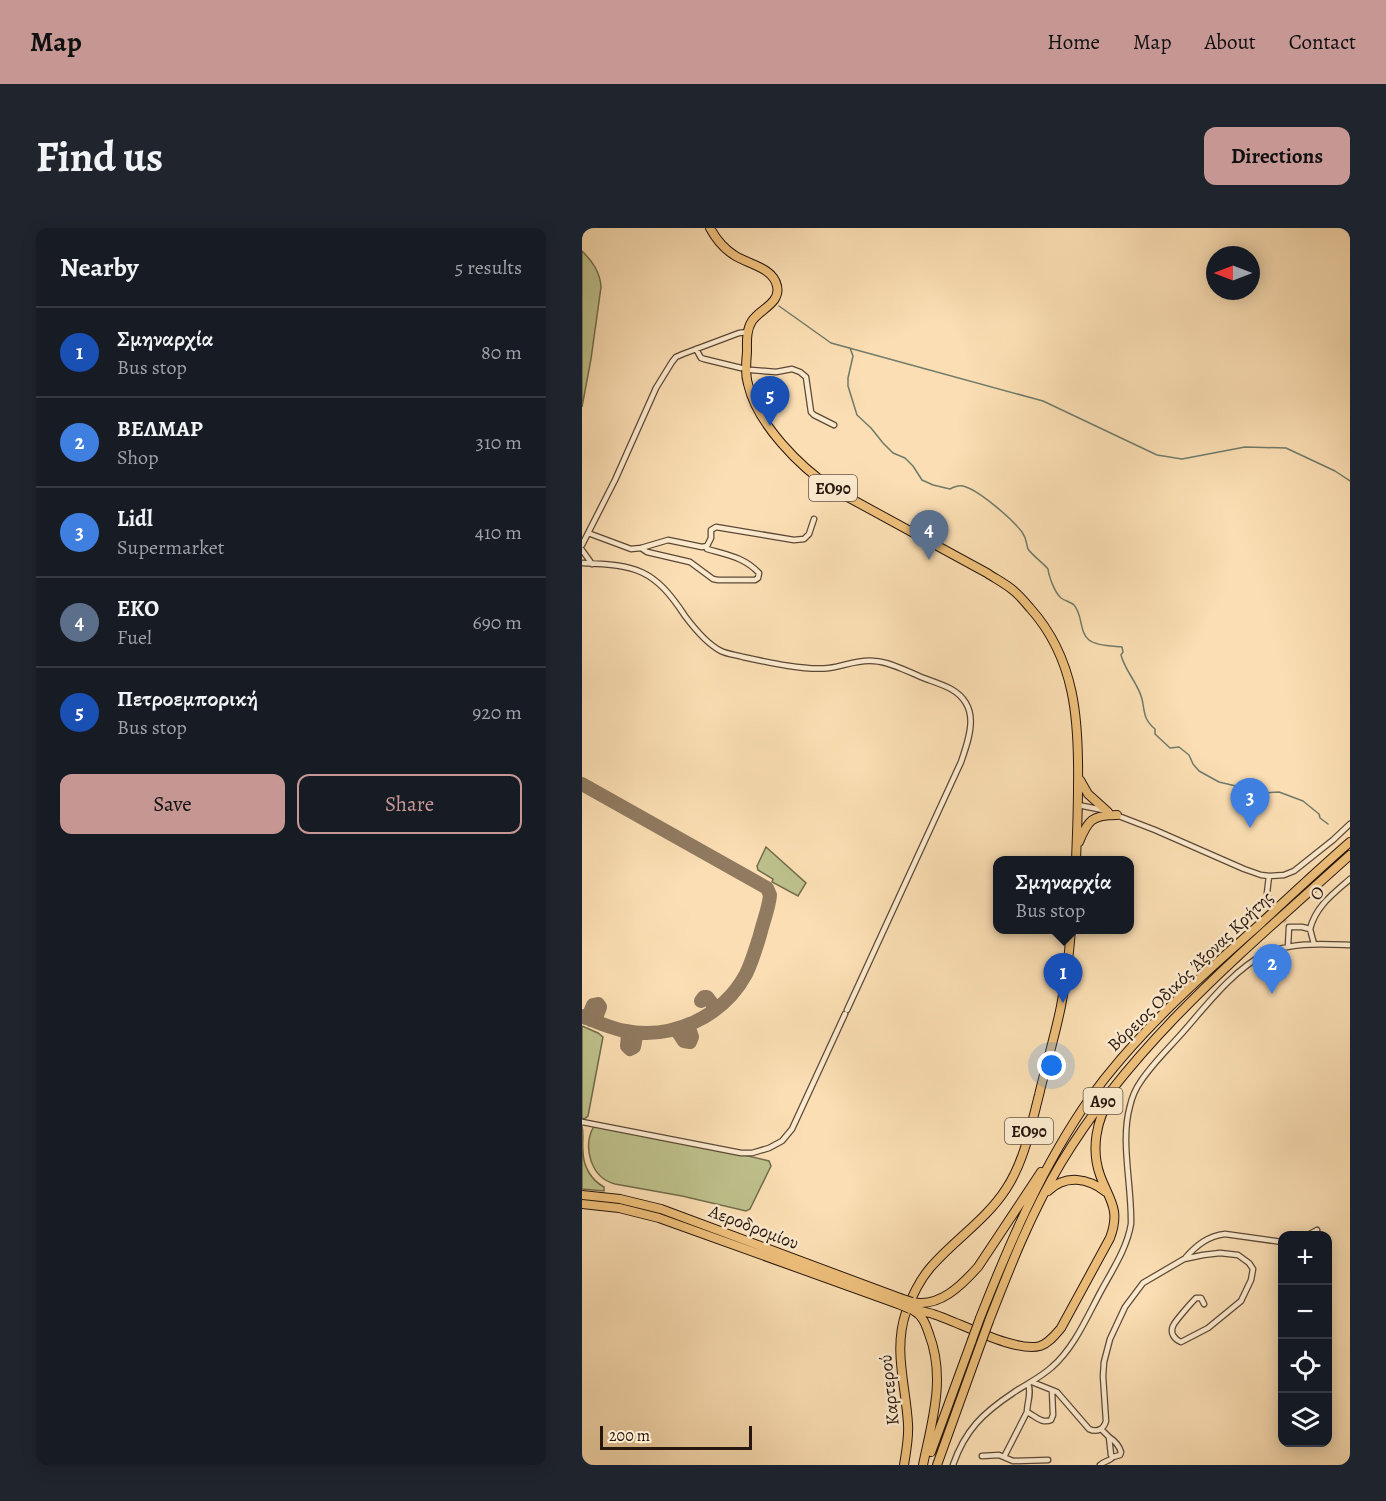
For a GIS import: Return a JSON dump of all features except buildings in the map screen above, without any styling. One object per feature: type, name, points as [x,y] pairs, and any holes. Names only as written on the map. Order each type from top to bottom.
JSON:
[{"type":"highway","name":"Βόρειος Οδικός Άξονας Κρήτης","points":[[937,1465],[1000,1267],[1021,1219],[1059,1147],[1090,1099],[1132,1046],[1219,960],[1350,842]]},
{"type":"highway","name":"Βόρειος Οδικός Άξονας Κρήτης","points":[[985,1319],[1042,1197],[1060,1165],[1123,1074],[1176,1015],[1350,855]]},
{"type":"highway","points":[[915,1307],[1027,1348],[1042,1346],[1052,1338],[1066,1318],[1114,1227],[1115,1215],[1112,1203],[1099,1173],[1095,1155],[1096,1136],[1101,1117],[1108,1101],[1176,1015]]},
{"type":"highway","points":[[915,1307],[934,1301],[953,1291],[972,1274],[1059,1147]]},
{"type":"highway","points":[[1042,1197],[1056,1185],[1076,1180],[1096,1184],[1107,1193]]},
{"type":"highway","points":[[915,1307],[925,1323],[937,1363],[933,1421],[925,1465]]},
{"type":"highway","name":"Βόρειος Οδικός Άξονας Κρήτης","points":[[925,1465],[977,1341]]},
{"type":"main road","points":[[710,228],[719,242],[731,253],[767,272],[777,285],[776,298],[754,319],[748,332]]},
{"type":"main road","name":"ΕΟ90","points":[[748,332],[746,373],[752,397],[772,430],[802,464],[823,482],[845,496],[996,578],[1015,592],[1036,614],[1055,646],[1072,690],[1077,718],[1076,856]]},
{"type":"main road","points":[[1078,777],[1088,794],[1112,814]]},
{"type":"main road","points":[[1077,849],[1085,828],[1092,819],[1112,814]]},
{"type":"main road","name":"ΕΟ90","points":[[915,1307],[930,1268],[987,1212],[1005,1190],[1014,1174],[1033,1117],[1061,1007],[1070,934]]},
{"type":"main road","name":"Αεροδρομίου","points":[[582,1195],[620,1199],[661,1209],[915,1307]]},
{"type":"main road","name":"Αεροδρομίου","points":[[582,1204],[619,1208],[659,1218],[899,1301]]},
{"type":"main road","name":"Καρτερού","points":[[904,1465],[909,1427],[899,1347],[902,1326],[915,1307]]},
{"type":"street","points":[[582,545],[615,480],[656,388],[676,357],[739,333],[748,332]]},
{"type":"street","points":[[696,349],[701,358],[741,368]]},
{"type":"street","points":[[751,370],[776,372],[792,369],[801,372],[806,378],[811,412],[834,425]]},
{"type":"street","points":[[706,546],[709,543],[711,530],[716,527],[794,540],[804,539],[809,534],[814,519]]},
{"type":"street","points":[[588,533],[631,549],[668,540],[706,546],[707,549],[734,556],[752,565],[759,573],[758,578],[755,580],[713,579],[690,562],[647,552],[641,548]]},
{"type":"street","points":[[582,550],[592,564]]},
{"type":"street","points":[[582,563],[628,567],[652,578],[669,593],[704,638],[720,651],[767,663],[820,669],[856,662],[876,661],[951,689],[965,700],[969,708],[971,726],[961,762],[792,1129],[782,1141],[752,1153],[582,1122]]},
{"type":"street","points":[[1078,805],[1093,807],[1112,814],[1244,869],[1269,876],[1284,875],[1294,871],[1350,824]]},
{"type":"street","points":[[1269,876],[1267,893],[1270,904]]},
{"type":"street","name":"Ο","points":[[1310,929],[1323,903],[1350,879]]},
{"type":"street","points":[[1288,946],[1288,925],[1310,929],[1314,944]]},
{"type":"street","points":[[953,1465],[958,1450],[973,1426],[998,1404],[1050,1369],[1066,1351],[1119,1257],[1128,1238],[1131,1218],[1126,1128],[1130,1105],[1136,1089],[1153,1066],[1221,989],[1257,959],[1288,946],[1350,945]]},
{"type":"street","points":[[1030,1383],[1060,1395],[1089,1429],[1095,1431],[1101,1429],[1105,1423],[1106,1413],[1104,1362],[1110,1339],[1125,1307],[1143,1283],[1184,1259],[1196,1246],[1217,1235],[1225,1234],[1278,1241]]},
{"type":"street","points":[[1184,1259],[1221,1253],[1238,1255],[1253,1269],[1251,1280],[1241,1301],[1208,1328],[1181,1342],[1176,1340],[1172,1335],[1172,1326],[1196,1298],[1201,1298],[1204,1304]]},
{"type":"street","points":[[1004,1457],[1027,1412],[1030,1383]]},
{"type":"street","points":[[1027,1412],[1043,1422],[1051,1420],[1053,1415],[1052,1390]]},
{"type":"street","points":[[1100,1465],[1111,1460],[1113,1456],[1120,1455],[1121,1452],[1116,1441],[1101,1429]]},
{"type":"street","points":[[1109,1437],[1110,1452],[1113,1456]]},
{"type":"street","points":[[982,1456],[999,1455],[1013,1461],[1048,1460]]},
{"type":"green space","points":[[582,251],[595,268],[601,287],[582,407]]},
{"type":"green space","points":[[766,847],[806,883],[798,896],[772,882],[773,879],[758,870],[757,866]]},
{"type":"green space","points":[[582,1026],[603,1037],[588,1116],[584,1119],[582,1118]]},
{"type":"green space","points":[[582,1126],[584,1162],[592,1176],[604,1187],[604,1191],[582,1189]]},
{"type":"green space","points":[[594,1126],[744,1155],[769,1161],[771,1166],[750,1209],[746,1211],[615,1184],[600,1175],[591,1161],[589,1143]]},
{"type":"waterway","points":[[779,306],[831,343],[1043,401],[1157,455],[1182,459],[1245,447],[1286,448],[1335,471],[1350,481]]},
{"type":"waterway","points":[[850,348],[853,356],[848,386],[857,415],[893,453],[905,458],[922,480],[950,489],[959,486],[970,489],[995,506],[1017,526],[1025,537],[1028,549],[1048,569],[1059,596],[1077,609],[1086,637],[1096,643],[1122,647],[1123,661],[1140,693],[1145,715],[1155,729],[1155,734],[1170,748],[1179,747],[1189,755],[1199,771],[1219,782],[1251,788],[1263,793],[1279,792],[1303,801],[1328,824]]},
{"type":"taxiway","points":[[582,784],[767,888],[770,895],[760,935],[746,974],[736,989],[710,1013],[678,1028],[643,1033],[614,1028],[582,1016]]},
{"type":"taxiway","points":[[701,1001],[707,997],[713,1005],[713,1011]]},
{"type":"taxiway","points":[[586,1018],[593,1005],[598,1004],[600,1007],[596,1018],[591,1020]]},
{"type":"taxiway","points":[[676,1029],[684,1041],[690,1042],[692,1037],[690,1024]]},
{"type":"taxiway","points":[[627,1031],[627,1046],[630,1049],[634,1047],[638,1033]]},
{"type":"tunnel","points":[[1270,904],[1286,922]]},
{"type":"place","name":"Πετροεμπορική","points":[[770,426]]},
{"type":"place","name":"EKO","points":[[929,560]]},
{"type":"place","name":"Lidl","points":[[1250,828]]},
{"type":"place","name":"ΒΕΛΜΑΡ","points":[[1272,994]]},
{"type":"place","name":"Σμηναρχία","points":[[1063,1003]]}]
